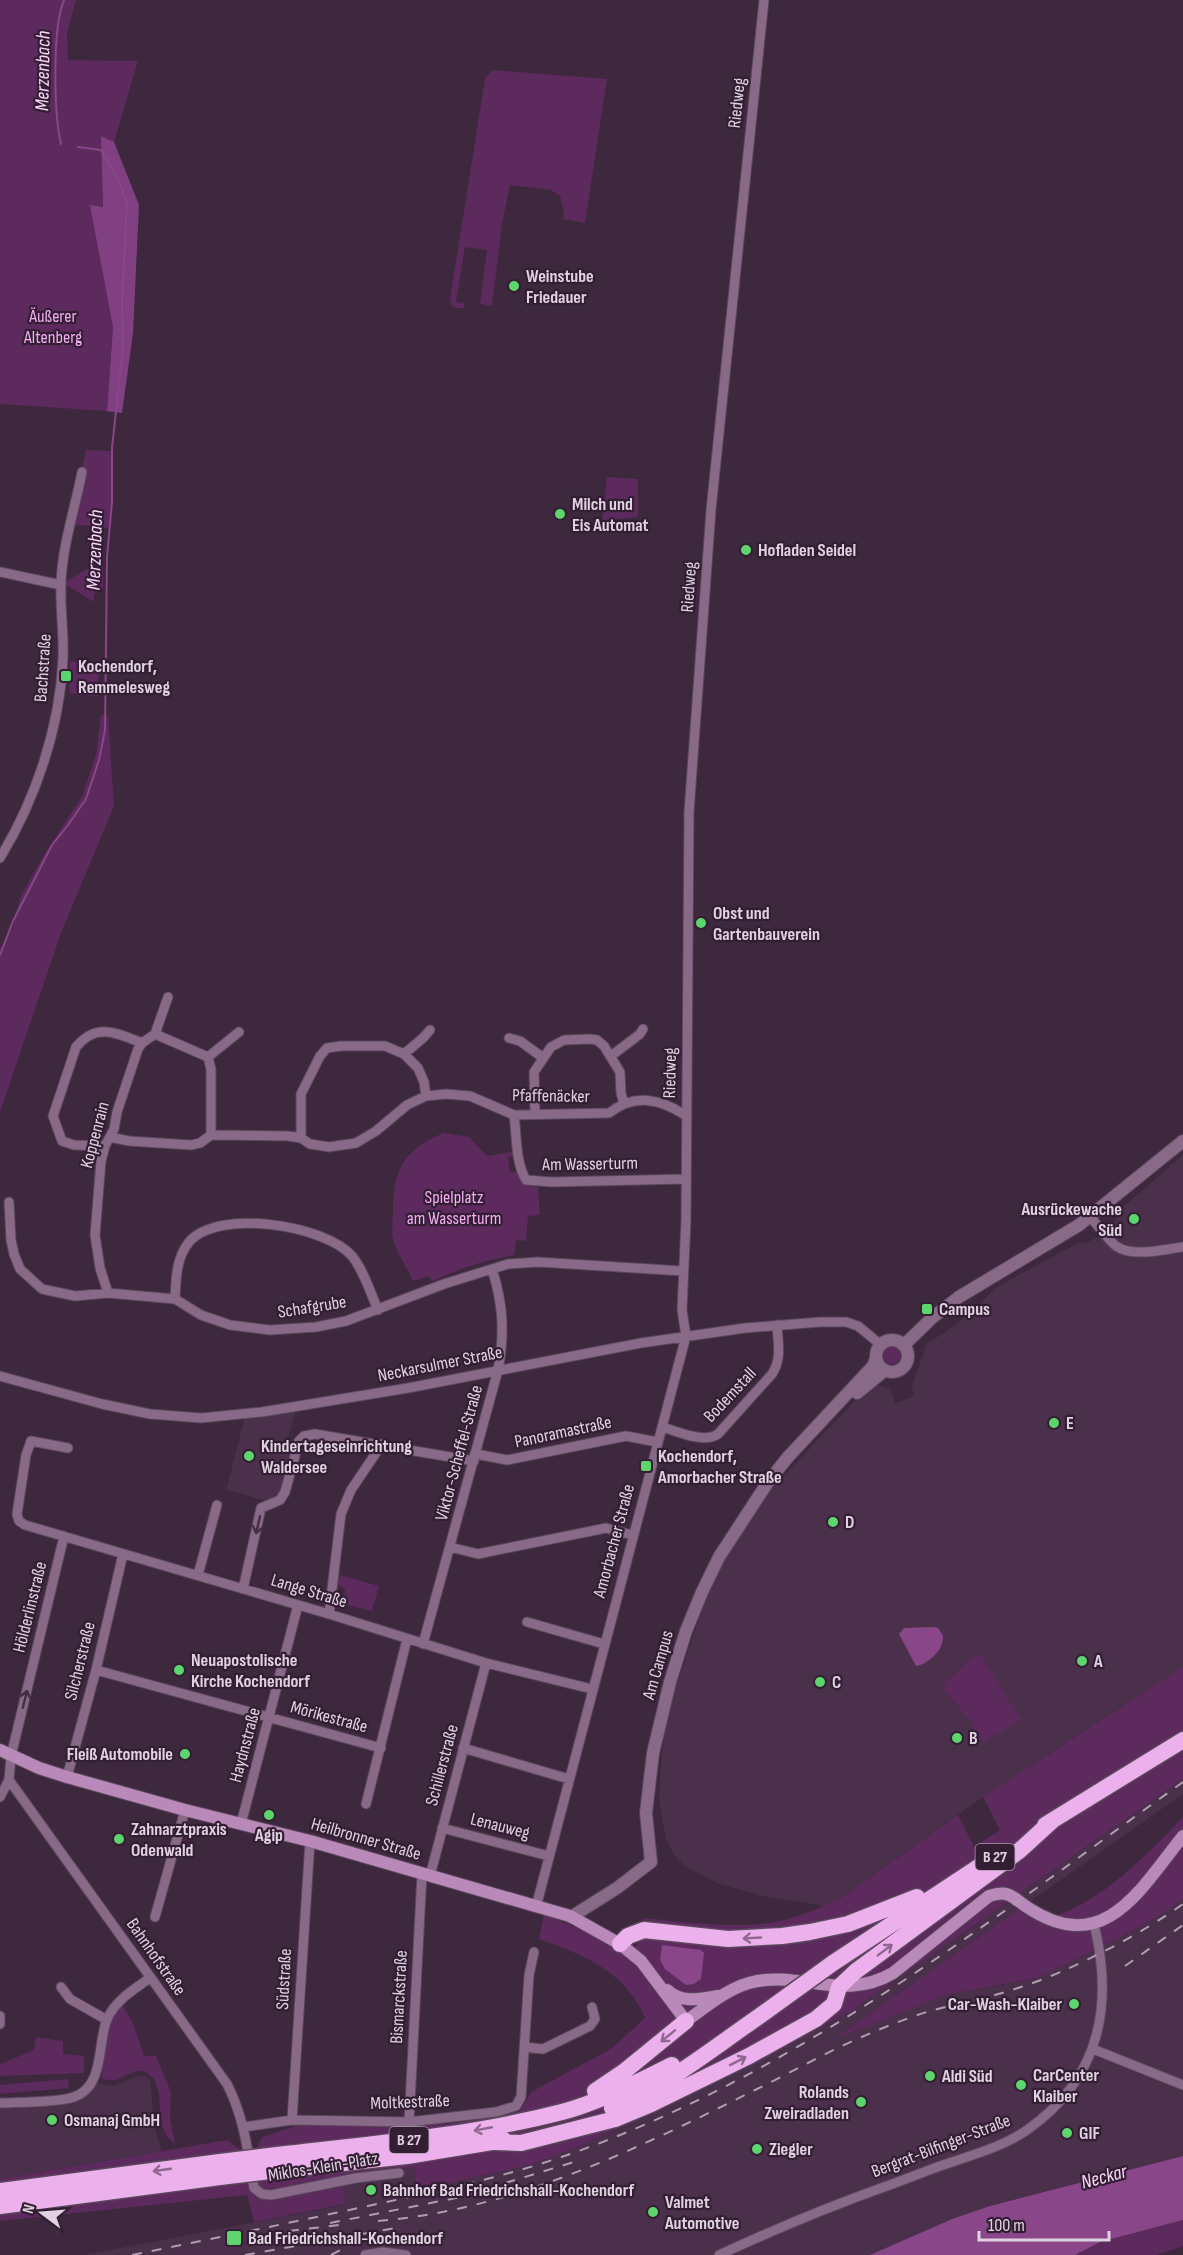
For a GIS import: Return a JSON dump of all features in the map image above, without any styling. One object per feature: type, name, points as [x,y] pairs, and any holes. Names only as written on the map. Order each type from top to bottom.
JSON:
[{"type":"highway","name":"B 27","points":[[278,2163],[408,2156],[494,2142],[578,2120],[616,2107],[656,2086],[761,2016],[833,1963],[937,1893],[1183,1740]]},
{"type":"highway","points":[[494,2142],[522,2144],[615,2119],[651,2104],[740,2060],[816,2019],[834,2004],[839,1986],[856,1971],[1020,1851],[1053,1820]]},
{"type":"highway","points":[[620,1944],[628,1936],[644,1930],[728,1939],[810,1932],[848,1924],[915,1898],[937,1893]]},
{"type":"highway","points":[[540,2116],[586,2096],[609,2083],[686,2021]]},
{"type":"highway","name":"B 27","points":[[0,2191],[278,2163],[462,2133],[563,2111],[612,2093],[711,2049]]},
{"type":"highway","name":"B 27","points":[[0,2206],[220,2170]]},
{"type":"main road","name":"Heilbronner Straße","points":[[5,1753],[67,1777],[185,1810],[310,1841],[571,1917],[620,1944],[641,1961],[686,2021]]},
{"type":"main road","points":[[686,2021],[720,1996],[749,1983],[764,1980],[839,1986],[866,1985],[892,1973],[988,1896],[996,1894],[1007,1893],[1054,1922],[1070,1926],[1094,1924],[1119,1911],[1183,1836]]},
{"type":"main road","points":[[650,1972],[673,1996],[687,2001],[720,1996]]},
{"type":"street","name":"Riedweg","points":[[686,1179],[685,1115],[691,789],[711,510],[764,0]]},
{"type":"street","name":"Bachstraße","points":[[0,858],[30,798],[46,756],[57,711],[63,657],[61,585],[68,534],[82,472]]},
{"type":"street","points":[[0,572],[61,585]]},
{"type":"street","points":[[105,1146],[93,1147],[62,1141],[55,1126],[53,1116],[76,1047],[95,1032],[113,1031],[142,1043],[155,1034],[168,997]]},
{"type":"street","points":[[611,1056],[640,1034],[643,1029]]},
{"type":"street","points":[[404,1054],[430,1030]]},
{"type":"street","points":[[208,1057],[239,1032]]},
{"type":"street","points":[[155,1034],[208,1057]]},
{"type":"street","points":[[509,1038],[520,1041],[542,1057]]},
{"type":"street","points":[[535,1114],[534,1072],[542,1057],[558,1042],[590,1039],[597,1040],[604,1046],[620,1072],[624,1104]]},
{"type":"street","name":"Koppenrain","points":[[108,1293],[100,1268],[95,1235],[101,1161],[138,1049],[142,1043]]},
{"type":"street","points":[[301,1138],[301,1094],[323,1050],[341,1046],[385,1046],[404,1054],[418,1068],[426,1096]]},
{"type":"street","points":[[208,1057],[211,1069],[210,1135]]},
{"type":"street","name":"Pfaffenäcker","points":[[110,1137],[129,1141],[191,1145],[200,1143],[210,1135],[301,1138],[310,1144],[329,1147],[356,1143],[407,1105],[426,1096],[446,1094],[470,1096],[514,1115],[609,1113],[630,1101],[654,1101],[667,1103],[685,1115]]},
{"type":"street","name":"Am Wasserturm","points":[[514,1115],[519,1157],[526,1180],[552,1182],[686,1179]]},
{"type":"street","points":[[904,1345],[933,1317],[959,1297],[1053,1243],[1183,1141]]},
{"type":"street","name":"Amorbacher Straße","points":[[536,1907],[686,1336],[682,1310],[686,1179]]},
{"type":"street","name":"Schafgrube","points":[[9,1202],[14,1254],[20,1269],[42,1289],[75,1296],[108,1293],[176,1299],[201,1315],[230,1325],[270,1330],[316,1327],[378,1310],[444,1284],[508,1264],[538,1262],[683,1271]]},
{"type":"street","points":[[1090,1216],[1120,1248],[1140,1251],[1183,1247]]},
{"type":"street","points":[[176,1299],[178,1266],[182,1252],[191,1240],[209,1229],[244,1224],[272,1225],[319,1235],[335,1242],[352,1257],[378,1310]]},
{"type":"street","name":"Viktor-Scheffel-Straße","points":[[423,1644],[498,1370],[503,1325],[500,1295],[492,1269]]},
{"type":"street","name":"Neckarsulmer Straße","points":[[0,1376],[95,1402],[150,1414],[201,1418],[262,1412],[408,1388],[686,1336],[777,1325],[846,1322],[858,1326],[881,1345]]},
{"type":"street","name":"Bodemstall","points":[[662,1427],[703,1437],[713,1438],[718,1434],[774,1371],[779,1357],[777,1325]]},
{"type":"street","points":[[894,1340],[904,1345],[908,1356],[906,1365],[895,1371],[885,1370],[880,1366],[876,1358],[881,1345],[894,1340]]},
{"type":"street","name":"Am Campus","points":[[571,1917],[617,1888],[651,1862],[646,1813],[653,1753],[670,1682],[686,1631],[716,1563],[742,1521],[788,1457],[873,1366],[876,1358]]},
{"type":"street","name":"Am Campus","points":[[822,1423],[885,1370]]},
{"type":"street","name":"Panoramastraße","points":[[243,1589],[261,1508],[280,1500],[285,1492],[299,1441],[304,1436],[315,1434],[475,1458],[507,1460],[626,1436],[657,1442]]},
{"type":"street","name":"Lange Straße","points":[[68,1448],[31,1441],[26,1455],[17,1514],[19,1521],[25,1525],[329,1614],[486,1663],[592,1689]]},
{"type":"street","points":[[329,1614],[341,1514],[345,1500],[382,1444]]},
{"type":"street","points":[[198,1575],[218,1505]]},
{"type":"street","points":[[450,1547],[478,1554],[606,1528],[632,1536]]},
{"type":"street","name":"Hölderlinstraße","points":[[5,1753],[64,1536]]},
{"type":"street","name":"Silcherstraße","points":[[67,1777],[96,1670],[123,1554]]},
{"type":"street","name":"Haydnstraße","points":[[241,1824],[298,1605]]},
{"type":"street","points":[[527,1622],[604,1644]]},
{"type":"street","name":"Mörikestraße","points":[[366,1804],[407,1639]]},
{"type":"street","name":"Schillerstraße","points":[[426,1875],[442,1828],[486,1663]]},
{"type":"street","name":"Mörikestraße","points":[[96,1670],[381,1748]]},
{"type":"street","points":[[463,1748],[569,1779]]},
{"type":"street","points":[[0,1797],[9,1780],[5,1753]]},
{"type":"street","name":"Bahnhofstraße","points":[[9,1780],[227,2084],[238,2105],[244,2127],[254,2188]]},
{"type":"street","points":[[155,1917],[185,1810]]},
{"type":"street","name":"Lenauweg","points":[[442,1828],[549,1856]]},
{"type":"street","name":"Südstraße","points":[[292,2120],[310,1841]]},
{"type":"street","name":"Bismarckstraße","points":[[409,2122],[426,1875]]},
{"type":"street","name":"Bergrat-Bilfinger-Straße","points":[[719,2255],[843,2202],[987,2150],[1026,2131],[1065,2097],[1093,2049],[1100,2024],[1104,1986],[1094,1924]]},
{"type":"street","name":"Moltkestraße","points":[[244,2127],[292,2120],[409,2122],[496,2112],[516,2106],[521,2097],[530,1975],[534,1952]]},
{"type":"street","points":[[0,2103],[74,2097],[88,2088],[94,2078],[107,2020],[119,2000],[150,1978]]},
{"type":"street","points":[[61,1988],[70,1999],[107,2020]]},
{"type":"street","points":[[525,2047],[543,2049],[590,2026],[596,2019],[592,2007]]},
{"type":"street","points":[[0,2016],[0,2024]]},
{"type":"street","points":[[1093,2049],[1183,2085]]},
{"type":"street","name":"Miklos-Klein-Platz","points":[[254,2188],[262,2194],[271,2195],[356,2178],[399,2173]]},
{"type":"street","points":[[365,2255],[383,2252],[406,2255]]},
{"type":"shaded area","points":[[101,136],[114,142],[139,205],[133,333],[122,413],[107,411],[113,327],[90,205],[103,207]]},
{"type":"shaded area","points":[[1183,1155],[1183,1667],[983,1797],[841,1898],[825,1906],[767,1897],[719,1884],[686,1867],[674,1855],[666,1838],[659,1800],[662,1751],[671,1702],[707,1595],[725,1558],[772,1488],[872,1383],[891,1389],[895,1403],[914,1396],[912,1386],[927,1343],[971,1313],[995,1288],[1076,1244],[1096,1238],[1113,1225],[1122,1208]]},
{"type":"shaded area","points":[[297,1406],[288,1438],[295,1440],[277,1500],[271,1502],[226,1490],[246,1413]]},
{"type":"shaded area","points":[[1183,1779],[1183,1794],[837,2037],[946,1995],[1034,1979],[1118,1939],[1169,1910],[1183,1899],[1183,2156],[990,2206],[952,2219],[870,2255],[84,2255],[344,2205],[343,2176],[414,2167],[417,2190],[530,2165],[576,2148],[742,2068],[850,2012]]},
{"type":"shaded area","points":[[138,2076],[145,2076],[150,2081],[155,2129],[162,2151],[0,2179],[0,2104],[73,2102],[86,2095],[96,2083],[112,2086]]},
{"type":"green space","name":"Äußerer Altenberg","points":[[0,0],[76,0],[67,33],[68,60],[138,61],[114,142],[101,136],[103,208],[91,205],[113,327],[107,411],[0,404]]},
{"type":"green space","points":[[492,70],[607,79],[585,223],[563,219],[560,196],[551,190],[510,185],[502,224],[492,306],[480,304],[487,250],[465,247],[456,302],[464,303],[464,308],[455,308],[450,299],[485,79]]},
{"type":"green space","points":[[86,450],[112,451],[110,528],[70,524]]},
{"type":"green space","points":[[607,477],[638,479],[638,517],[602,521]]},
{"type":"green space","points":[[103,565],[103,588],[95,587],[94,602],[63,583],[89,568]]},
{"type":"green space","points":[[70,661],[99,664],[98,697],[69,693]]},
{"type":"green space","points":[[101,715],[108,715],[114,806],[61,933],[0,1112],[0,948],[13,926],[20,898],[41,860],[83,795],[96,754]]},
{"type":"green space","name":"Spielplatz am Wasserturm","points":[[444,1133],[469,1137],[487,1156],[512,1152],[514,1156],[508,1157],[510,1172],[516,1172],[526,1185],[538,1187],[540,1215],[528,1216],[526,1241],[516,1240],[514,1255],[472,1265],[432,1281],[429,1276],[413,1281],[393,1239],[395,1183],[410,1154],[430,1139]]},
{"type":"green space","points":[[888,1346],[896,1346],[901,1351],[899,1362],[888,1364],[883,1359],[883,1351]]},
{"type":"green space","points":[[340,1575],[379,1586],[372,1611],[343,1604],[345,1589],[338,1585]]},
{"type":"green space","points":[[981,1655],[1021,1720],[984,1742],[970,1737],[974,1729],[972,1723],[943,1688],[946,1682],[974,1656]]},
{"type":"green space","points":[[1183,1667],[1183,1779],[850,2012],[742,2068],[576,2148],[530,2165],[417,2190],[414,2167],[343,2175],[345,2204],[254,2222],[247,2195],[0,2221],[0,2179],[227,2140],[239,2149],[257,2148],[262,2137],[295,2126],[446,2124],[520,2111],[531,2092],[611,2049],[645,2018],[637,2002],[615,1977],[572,1951],[539,1939],[544,1914],[600,1938],[626,1957],[637,1945],[644,1918],[747,1925],[796,1917],[841,1898],[958,1815],[974,1847],[1000,1830],[983,1797]]},
{"type":"green space","points":[[1183,1817],[1183,1899],[1169,1910],[1118,1939],[1037,1978],[946,1995],[834,2039],[1026,1904],[1056,1916],[1092,1898],[1125,1874]]},
{"type":"green space","points":[[121,2002],[133,2023],[144,2056],[156,2056],[171,2092],[170,2118],[175,2143],[167,2136],[163,2128],[154,2079],[147,2073],[139,2071],[116,2080],[102,2079],[103,2069],[98,2068],[109,2021]]},
{"type":"green space","points":[[36,2037],[63,2041],[63,2054],[84,2056],[84,2073],[0,2076],[0,2064],[34,2050]]},
{"type":"green space","points":[[68,2079],[69,2088],[0,2094],[0,2085]]},
{"type":"green space","points":[[1183,2220],[1183,2246],[1157,2255],[1075,2255],[1100,2242]]},
{"type":"water","points":[[904,1628],[938,1628],[943,1636],[941,1646],[931,1659],[916,1666],[899,1634]]},
{"type":"water","points":[[662,1945],[701,1950],[704,1953],[701,1979],[694,1984],[686,1985],[665,1969],[660,1960]]},
{"type":"water","name":"Neckar","points":[[1183,2156],[1183,2220],[1100,2242],[1075,2255],[870,2255],[952,2219],[990,2206]]},
{"type":"waterway","name":"Merzenbach","points":[[61,144],[55,71],[57,30],[64,0]]},
{"type":"waterway","name":"Merzenbach","points":[[0,955],[13,921],[52,845],[86,799],[99,760],[105,730],[107,557],[112,502],[112,448],[123,346],[122,303],[127,202],[117,177],[101,150],[78,147]]},
{"type":"railway","points":[[132,2255],[368,2206],[497,2176],[548,2162],[656,2120],[737,2080],[815,2037],[890,1989],[965,1939],[1183,1782]]},
{"type":"railway","points":[[378,2221],[428,2215],[477,2204],[573,2173],[666,2133],[878,2030],[923,2013],[1007,1992],[1081,1963],[1125,1940],[1183,1904]]},
{"type":"railway","points":[[1125,1966],[1183,1925]]},
{"type":"railway","points":[[330,2223],[456,2198],[574,2162]]},
{"type":"railway","points":[[289,2231],[339,2225]]},
{"type":"railway","points":[[245,2255],[401,2227]]},
{"type":"railway","points":[[331,2255],[359,2240]]},
{"type":"place","name":"Weinstube Friedauer","points":[[514,286]]},
{"type":"place","name":"Milch und Eis Automat","points":[[560,514]]},
{"type":"place","name":"Hofladen Seidel","points":[[746,550]]},
{"type":"place","name":"Kochendorf, Remmelesweg","points":[[66,676]]},
{"type":"place","name":"Obst und Gartenbauverein","points":[[701,923]]},
{"type":"place","name":"Ausrückewache Süd","points":[[1134,1219]]},
{"type":"place","name":"Campus","points":[[927,1309]]},
{"type":"place","name":"E","points":[[1054,1423]]},
{"type":"place","name":"Kindertageseinrichtung Waldersee","points":[[249,1456]]},
{"type":"place","name":"Kochendorf, Amorbacher Straße","points":[[646,1466]]},
{"type":"place","name":"D","points":[[833,1522]]},
{"type":"place","name":"A","points":[[1082,1661]]},
{"type":"place","name":"Neuapostolische Kirche Kochendorf","points":[[179,1670]]},
{"type":"place","name":"C","points":[[820,1682]]},
{"type":"place","name":"B","points":[[957,1738]]},
{"type":"place","name":"Fleiß Automobile","points":[[185,1754]]},
{"type":"place","name":"Agip","points":[[269,1815]]},
{"type":"place","name":"Zahnarztpraxis Odenwald","points":[[119,1839]]},
{"type":"place","name":"Car-Wash-Klaiber","points":[[1074,2004]]},
{"type":"place","name":"Aldi Süd","points":[[930,2076]]},
{"type":"place","name":"CarCenter Klaiber","points":[[1021,2085]]},
{"type":"place","name":"Rolands Zweiradladen","points":[[861,2102]]},
{"type":"place","name":"Osmanaj GmbH","points":[[52,2120]]},
{"type":"place","name":"GIF","points":[[1067,2133]]},
{"type":"place","name":"Ziegler","points":[[757,2149]]},
{"type":"place","name":"Bahnhof Bad Friedrichshall-Kochendorf","points":[[371,2190]]},
{"type":"place","name":"Valmet Automotive","points":[[653,2212]]},
{"type":"place","name":"Bad Friedrichshall-Kochendorf","points":[[234,2238]]}]
